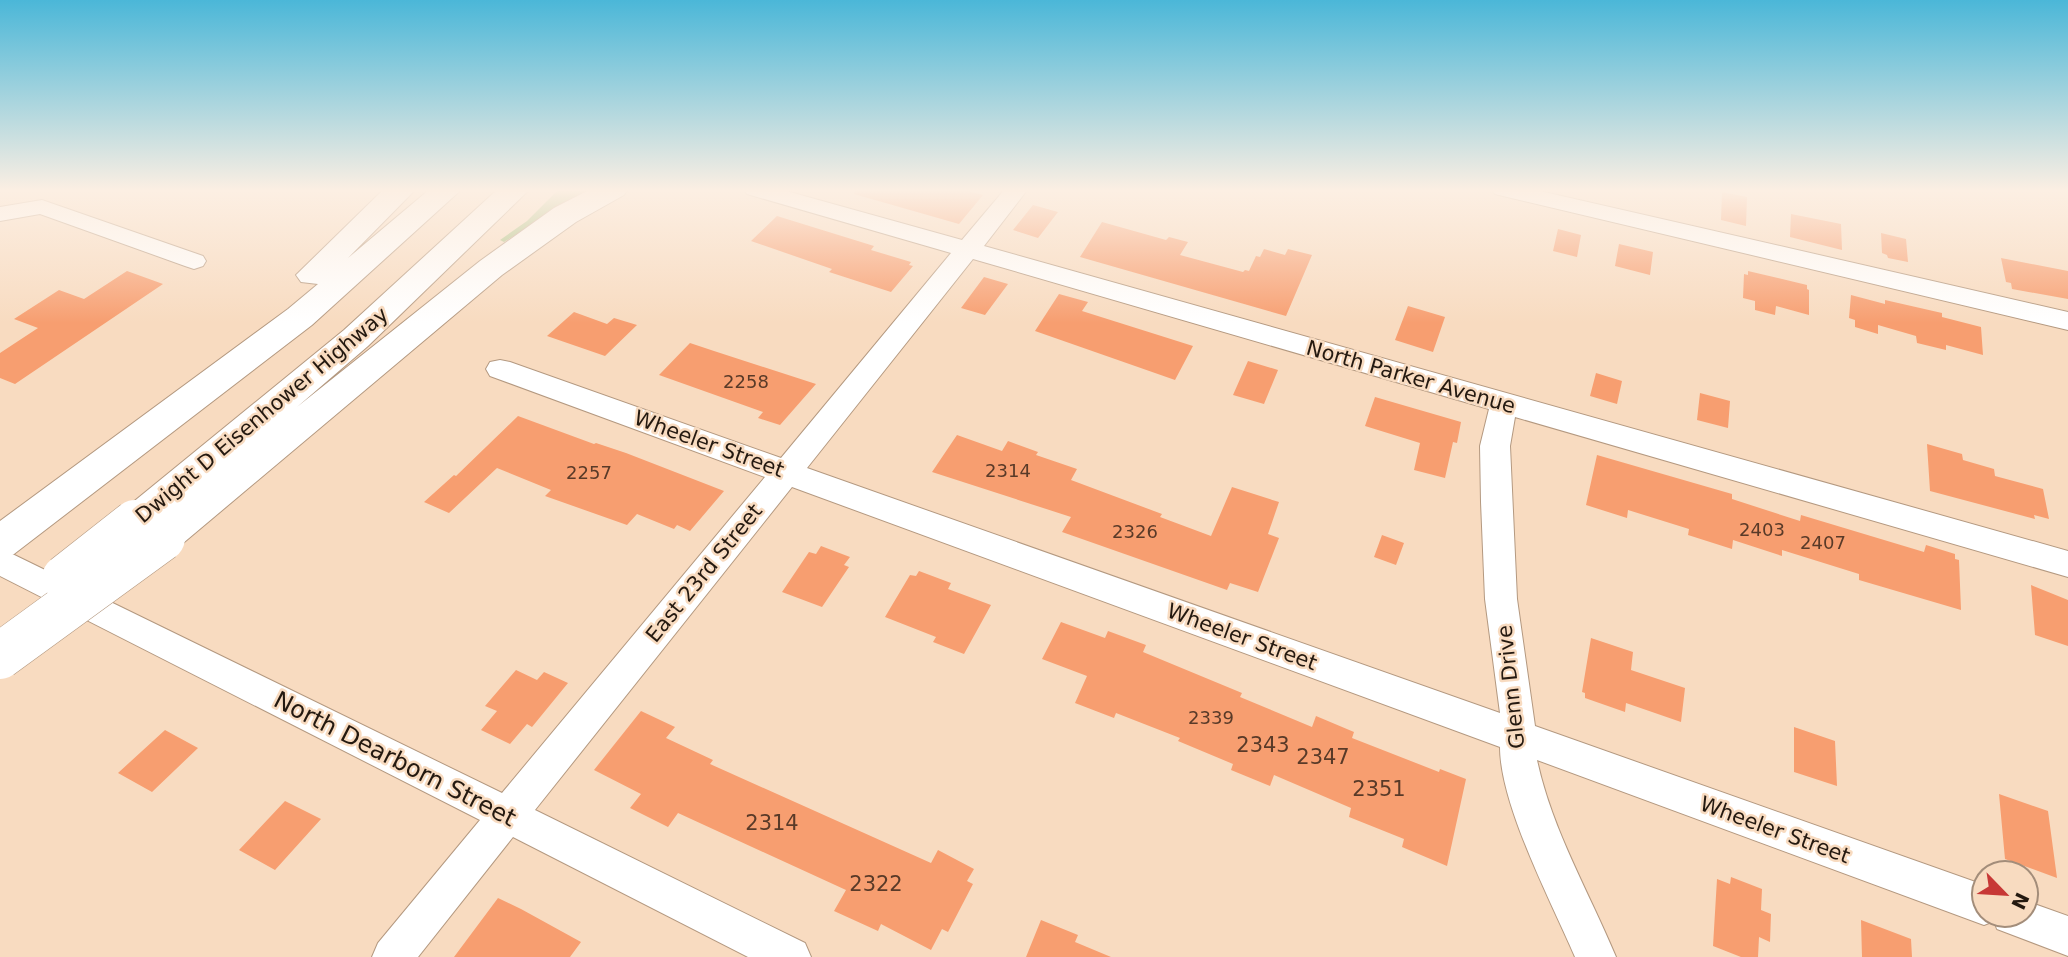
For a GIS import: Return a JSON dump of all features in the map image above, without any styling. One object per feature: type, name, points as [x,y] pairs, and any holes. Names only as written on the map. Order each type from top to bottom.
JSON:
[{"type":"highway","points":[[65,495],[308,278],[354,234]]},
{"type":"highway","points":[[0,543],[300,317],[395,234]]},
{"type":"highway","name":"Dwight D Eisenhower Highway","points":[[0,629],[148,530],[466,234]]},
{"type":"highway","points":[[0,656],[148,530],[539,234]]},
{"type":"street","points":[[117,234],[194,261]]},
{"type":"street","name":"North Parker Avenue","points":[[914,234],[2068,564]]},
{"type":"street","name":"East 23rd Street","points":[[392,957],[980,234]]},
{"type":"street","points":[[1697,234],[2068,321]]},
{"type":"street","name":"Wheeler Street","points":[[500,369],[1970,900]]},
{"type":"street","name":"Glenn Drive","points":[[1504,403],[1495,446],[1501,599],[1517,710],[1516,736],[1524,787],[1551,857],[1596,957]]},
{"type":"street","name":"North Dearborn Street","points":[[0,561],[791,957]]},
{"type":"street","points":[[2040,926],[2068,936]]},
{"type":"green space","points":[[509,234],[518,234],[504,242],[500,240]]},
{"type":"building","points":[[759,234],[834,234],[874,246],[871,250],[911,262],[909,265],[913,266],[891,292],[829,272],[832,269],[751,241]]},
{"type":"building","points":[[1024,234],[1041,234],[1038,238]]},
{"type":"building","points":[[1095,234],[1143,234],[1166,240],[1169,237],[1188,242],[1180,255],[1243,272],[1249,271],[1256,256],[1260,257],[1264,249],[1285,255],[1288,249],[1312,255],[1286,316],[1080,257]]},
{"type":"building","points":[[1557,234],[1581,235],[1577,257],[1553,251]]},
{"type":"building","points":[[1790,234],[1841,234],[1842,250],[1790,237]]},
{"type":"building","points":[[1881,234],[1906,239],[1908,262],[1888,258],[1882,253]]},
{"type":"building","points":[[1619,244],[1653,252],[1650,275],[1615,266]]},
{"type":"building","points":[[2001,258],[2068,271],[2068,299],[2012,289],[2011,283],[2006,282]]},
{"type":"building","points":[[127,271],[163,284],[15,384],[0,378],[0,353],[38,328],[14,319],[59,290],[84,299]]},
{"type":"building","points":[[1748,271],[1807,285],[1809,315],[1776,306],[1775,315],[1755,310],[1755,301],[1743,298],[1744,274],[1748,275]]},
{"type":"building","points":[[984,277],[1008,284],[985,315],[961,308]]},
{"type":"building","points":[[1059,294],[1088,302],[1082,311],[1193,346],[1175,380],[1035,331]]},
{"type":"building","points":[[1851,295],[1885,304],[1885,300],[1942,313],[1942,317],[1981,327],[1983,355],[1946,345],[1946,350],[1917,343],[1916,336],[1878,325],[1878,334],[1855,327],[1855,320],[1849,318]]},
{"type":"building","points":[[1408,306],[1445,317],[1433,352],[1395,340]]},
{"type":"building","points":[[574,312],[607,324],[614,318],[637,325],[605,356],[547,336]]},
{"type":"building","points":[[690,343],[816,384],[780,425],[758,418],[763,412],[659,375]]},
{"type":"building","points":[[1248,361],[1278,370],[1264,404],[1233,395]]},
{"type":"building","points":[[1596,373],[1622,381],[1617,404],[1590,396]]},
{"type":"building","points":[[1700,393],[1730,401],[1728,428],[1697,420]]},
{"type":"building","points":[[1375,397],[1461,422],[1457,443],[1453,442],[1445,478],[1414,470],[1420,443],[1365,426]]},
{"type":"building","points":[[518,416],[626,453],[724,491],[690,531],[677,525],[674,529],[637,514],[627,525],[545,496],[551,490],[497,468],[449,513],[424,502],[456,476]]},
{"type":"building","points":[[957,435],[1002,451],[1008,441],[1038,452],[1036,455],[1077,469],[1071,480],[1162,514],[1160,517],[1211,536],[1232,487],[1279,502],[1268,534],[1279,538],[1258,592],[1230,583],[1227,590],[1062,532],[1071,517],[932,472]]},
{"type":"building","points":[[1927,444],[1962,454],[1963,460],[1994,469],[1995,476],[2043,489],[2049,519],[2034,515],[2035,519],[1930,491]]},
{"type":"building","points":[[1597,455],[1732,494],[1732,499],[1800,521],[1801,515],[1924,552],[1926,545],[1955,554],[1955,559],[1959,560],[1961,610],[1859,580],[1859,574],[1782,550],[1782,556],[1733,540],[1732,549],[1688,535],[1689,529],[1628,510],[1627,518],[1586,505]]},
{"type":"building","points":[[1382,535],[1404,543],[1396,565],[1374,557]]},
{"type":"building","points":[[821,546],[850,557],[844,565],[849,567],[822,607],[782,592],[809,552],[816,554]]},
{"type":"building","points":[[919,571],[951,583],[948,589],[991,605],[964,654],[933,642],[936,637],[885,617],[910,575],[916,576]]},
{"type":"building","points":[[2031,585],[2068,600],[2068,646],[2035,635]]},
{"type":"building","points":[[1061,622],[1105,638],[1108,631],[1146,645],[1143,652],[1242,693],[1240,697],[1312,727],[1316,716],[1354,732],[1352,738],[1439,772],[1440,769],[1466,779],[1447,866],[1402,847],[1404,839],[1349,817],[1351,808],[1274,775],[1270,786],[1231,770],[1233,764],[1178,741],[1180,738],[1116,713],[1114,718],[1075,703],[1087,676],[1042,659]]},
{"type":"building","points":[[1591,638],[1633,652],[1631,670],[1685,688],[1681,722],[1626,703],[1625,712],[1585,698],[1585,693],[1582,692]]},
{"type":"building","points":[[516,670],[537,680],[544,672],[568,683],[532,727],[527,724],[510,744],[481,730],[497,711],[485,706]]},
{"type":"building","points":[[641,711],[675,727],[666,738],[713,760],[710,764],[931,863],[938,850],[974,869],[967,881],[973,884],[948,932],[942,929],[931,950],[881,924],[878,931],[834,911],[846,890],[678,813],[668,827],[630,808],[641,794],[594,770]]},
{"type":"building","points":[[1794,727],[1835,741],[1837,786],[1794,772]]},
{"type":"building","points":[[165,730],[198,748],[152,792],[118,773]]},
{"type":"building","points":[[1999,794],[2048,811],[2057,878],[2040,872],[2040,859],[2005,859]]},
{"type":"building","points":[[285,801],[321,819],[275,870],[239,850]]},
{"type":"building","points":[[1731,877],[1762,889],[1761,910],[1771,914],[1770,942],[1759,937],[1758,957],[1741,957],[1713,946],[1717,879],[1730,884]]},
{"type":"building","points":[[498,898],[581,942],[570,957],[454,957]]},
{"type":"building","points":[[1041,920],[1078,935],[1075,942],[1111,957],[1026,957]]},
{"type":"building","points":[[1861,920],[1911,939],[1912,957],[1862,957]]}]
